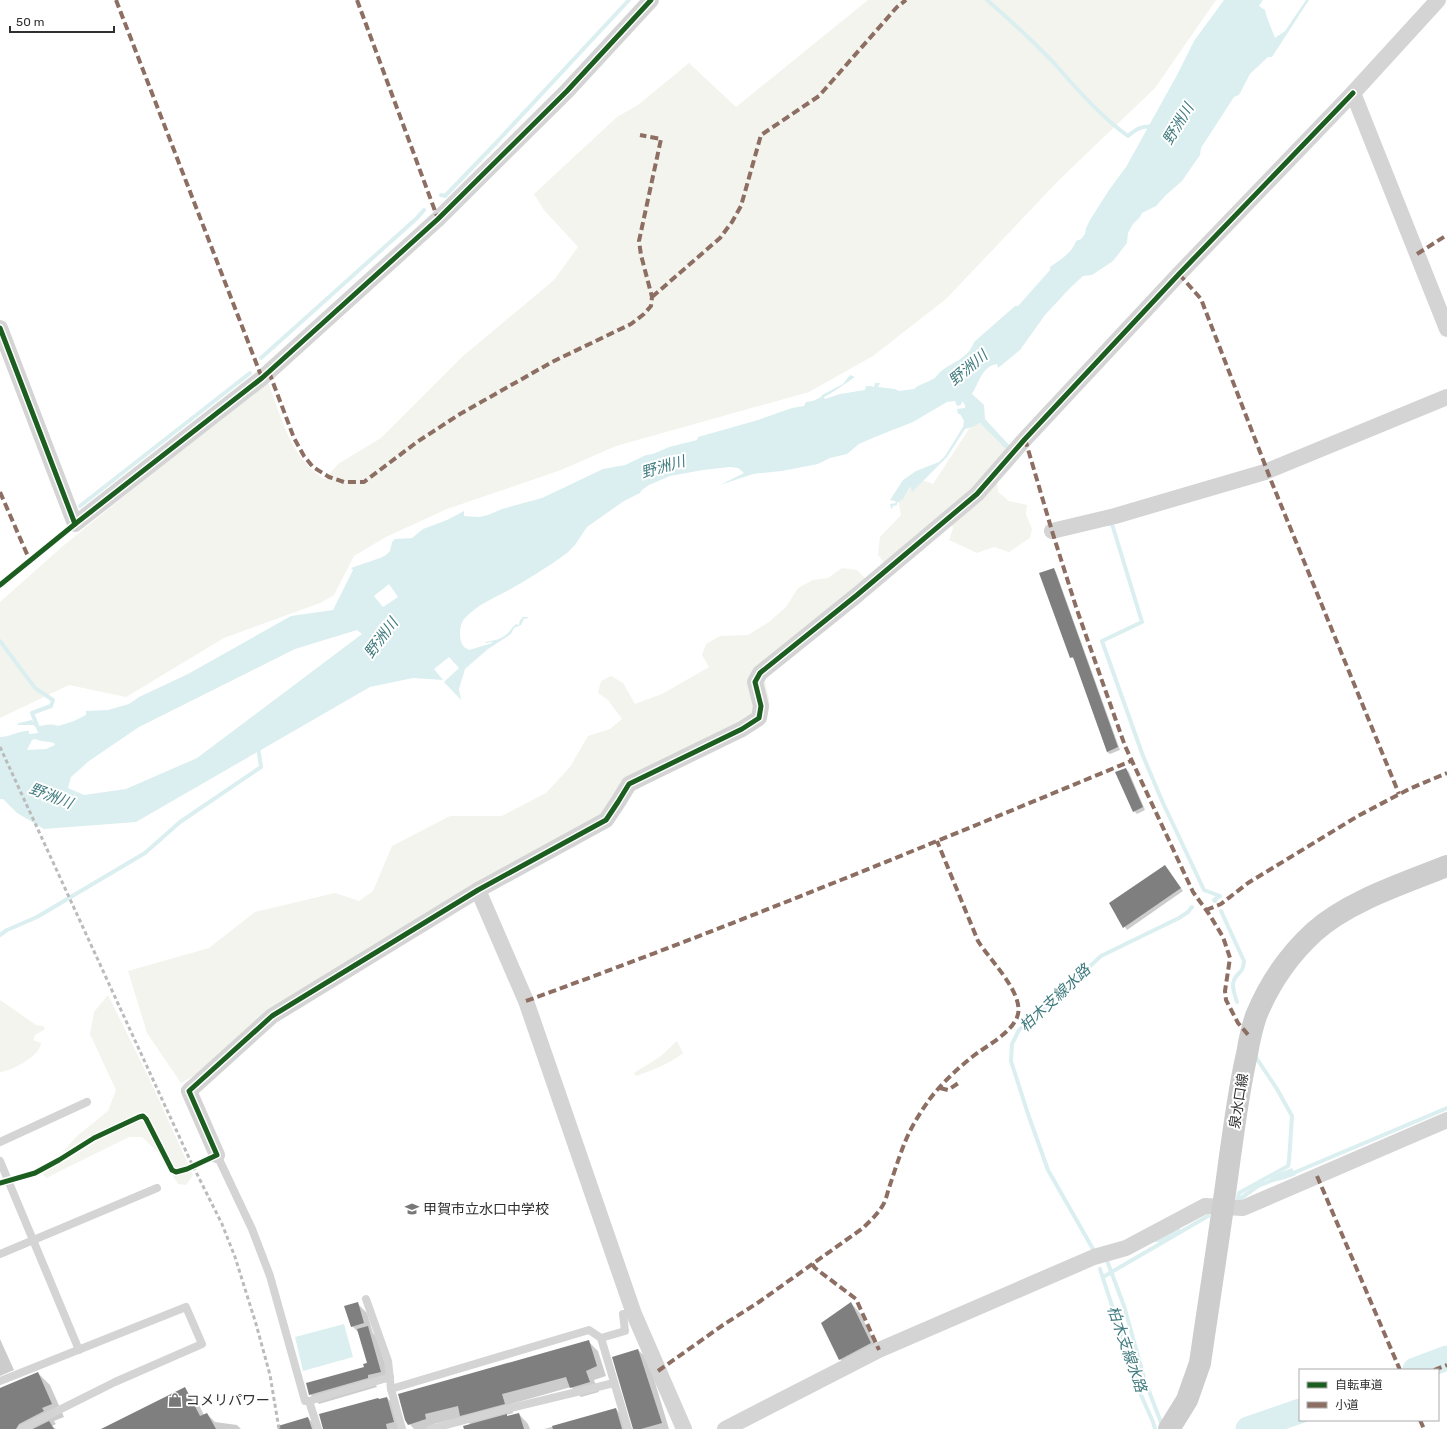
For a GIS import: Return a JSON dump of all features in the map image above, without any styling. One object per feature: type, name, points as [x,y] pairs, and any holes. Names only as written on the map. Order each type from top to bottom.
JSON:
[{"type":"main road","name":"泉水口線","points":[[1169,1429],[1187,1400],[1200,1363],[1240,1089],[1250,1037],[1256,1017],[1275,980],[1299,948],[1315,931],[1330,920],[1368,899],[1447,866]]},
{"type":"street","points":[[0,328],[75,524],[262,378],[438,219],[568,91],[651,0]]},
{"type":"street","points":[[217,1155],[189,1091],[272,1016],[478,890],[606,820],[629,784],[742,729],[759,718],[761,706],[755,682],[760,673],[857,595],[977,494],[1025,439],[1438,0]]},
{"type":"street","points":[[1352,93],[1447,328]]},
{"type":"street","points":[[1052,530],[1115,516],[1265,472],[1447,397]]},
{"type":"street","points":[[478,890],[526,1001],[634,1314],[684,1429]]},
{"type":"street","points":[[725,1429],[879,1350],[1094,1257],[1126,1248],[1205,1206],[1243,1208],[1447,1120]]},
{"type":"lane","points":[[0,1142],[87,1102]]},
{"type":"lane","points":[[217,1155],[252,1229],[270,1276],[305,1401],[390,1377]]},
{"type":"lane","points":[[0,1160],[79,1350]]},
{"type":"lane","points":[[0,1254],[157,1188]]},
{"type":"lane","points":[[366,1299],[388,1361],[391,1389],[402,1429]]},
{"type":"lane","points":[[0,1380],[186,1307],[202,1344],[115,1382],[21,1429]]},
{"type":"lane","points":[[600,1338],[625,1331],[623,1314]]},
{"type":"lane","points":[[391,1389],[589,1330],[600,1338],[628,1429]]},
{"type":"lane","points":[[431,1429],[614,1383]]},
{"type":"lane","points":[[309,1401],[318,1429]]},
{"type":"shaded area","points":[[868,0],[1216,0],[1155,88],[1059,180],[946,299],[873,356],[809,392],[616,446],[561,470],[447,509],[386,537],[354,556],[334,595],[320,603],[224,638],[126,697],[69,685],[0,718],[0,602],[63,546],[267,380],[282,421],[295,448],[303,460],[325,479],[338,464],[381,438],[463,356],[554,280],[578,247],[544,210],[534,194],[617,117],[638,105],[689,63],[736,107]]},
{"type":"shaded area","points":[[984,423],[994,435],[1003,438],[1007,459],[996,471],[998,492],[1009,501],[1027,505],[1026,514],[1032,529],[1030,538],[1009,552],[994,547],[977,553],[949,540],[953,528],[951,523],[887,566],[878,555],[880,537],[901,515],[898,499],[917,478],[933,484],[971,426]]},
{"type":"shaded area","points":[[842,568],[857,570],[866,579],[763,672],[769,699],[768,715],[631,793],[623,809],[574,834],[306,998],[251,1043],[181,1083],[147,1033],[128,971],[209,948],[255,912],[335,893],[359,901],[373,891],[392,846],[450,816],[502,816],[546,793],[570,767],[588,736],[610,729],[622,719],[608,700],[598,693],[601,681],[611,676],[623,683],[635,704],[662,694],[709,667],[702,655],[706,644],[720,636],[748,635],[769,622],[786,607],[798,588],[813,580],[828,578]]},
{"type":"shaded area","points":[[108,995],[149,1078],[193,1175],[186,1185],[178,1184],[157,1151],[142,1137],[129,1137],[46,1178],[43,1174],[77,1136],[108,1111],[116,1090],[90,1034],[94,1012]]},
{"type":"shaded area","points":[[0,1000],[36,1025],[43,1026],[45,1029],[35,1035],[33,1040],[41,1043],[36,1053],[31,1058],[18,1066],[0,1072]]},
{"type":"shaded area","points":[[677,1041],[683,1053],[666,1064],[636,1076],[634,1073],[661,1056]]},
{"type":"water","name":"野洲川","points":[[1224,0],[1263,0],[1259,6],[1265,10],[1275,38],[1285,31],[1306,0],[1309,0],[1272,57],[1268,57],[1250,74],[1239,95],[1234,97],[1201,148],[1200,155],[1182,181],[1156,206],[1142,213],[1128,233],[1127,243],[1113,261],[1092,275],[1083,276],[1045,315],[1020,350],[998,368],[997,364],[992,365],[984,371],[972,394],[984,405],[985,419],[1010,446],[1006,449],[980,423],[965,429],[947,457],[912,492],[911,487],[909,488],[903,499],[897,503],[897,505],[893,506],[892,509],[890,504],[896,503],[895,501],[890,500],[903,480],[916,471],[939,462],[945,456],[963,427],[964,421],[960,414],[958,414],[957,409],[965,408],[965,405],[962,401],[961,405],[957,406],[955,401],[947,402],[913,422],[859,444],[847,454],[830,458],[818,464],[782,471],[753,474],[720,485],[744,473],[738,468],[730,467],[670,476],[649,485],[640,493],[624,501],[587,527],[575,545],[567,553],[530,578],[480,606],[465,618],[461,624],[460,636],[462,644],[469,650],[492,643],[485,642],[506,635],[514,626],[517,624],[519,625],[522,617],[529,618],[524,619],[521,625],[514,628],[511,634],[488,649],[465,669],[459,689],[461,700],[444,682],[459,668],[449,657],[434,669],[443,680],[413,678],[370,687],[136,822],[44,829],[17,813],[3,799],[0,799],[0,737],[26,731],[29,731],[29,734],[38,733],[38,729],[33,725],[17,725],[19,723],[32,720],[37,727],[50,724],[58,726],[86,715],[86,711],[108,710],[129,704],[139,697],[188,674],[291,616],[333,610],[353,570],[351,568],[386,555],[390,551],[392,542],[395,539],[412,538],[423,529],[447,520],[464,511],[464,516],[479,517],[542,498],[603,469],[625,465],[646,455],[653,454],[669,447],[697,440],[698,437],[758,420],[792,408],[804,406],[806,402],[813,401],[843,384],[850,375],[855,377],[824,397],[825,399],[840,394],[865,390],[866,386],[874,387],[875,383],[880,383],[878,387],[895,389],[899,391],[914,389],[934,379],[940,372],[964,356],[974,342],[1015,306],[1018,306],[1050,270],[1050,267],[1065,256],[1072,249],[1076,241],[1081,239],[1085,234],[1090,220],[1126,167],[1194,41]],"holes":[[[389,584],[398,597],[383,607],[374,596]],[[357,630],[362,634],[197,758],[126,789],[84,795],[68,788],[71,777],[89,761],[139,727],[295,649]],[[35,739],[52,742],[55,745],[46,749],[27,750],[32,740]]]},
{"type":"water","points":[[1292,1168],[1296,1175],[1269,1183],[1268,1180],[1274,1175]]},
{"type":"water","points":[[344,1324],[353,1357],[303,1371],[295,1337]]},
{"type":"building","points":[[1054,568],[1118,747],[1107,752],[1073,657],[1070,658],[1039,573]]},
{"type":"building","points":[[1126,768],[1143,807],[1133,812],[1115,772]]},
{"type":"building","points":[[1165,865],[1181,888],[1123,928],[1109,903]]},
{"type":"building","points":[[358,1302],[364,1323],[351,1327],[344,1306]]},
{"type":"building","points":[[851,1302],[871,1343],[839,1360],[821,1323]]},
{"type":"building","points":[[368,1326],[381,1372],[368,1375],[368,1378],[309,1395],[306,1383],[364,1367],[363,1364],[367,1363],[357,1329]]},
{"type":"building","points":[[589,1340],[597,1366],[586,1371],[590,1382],[570,1388],[566,1377],[502,1394],[505,1404],[460,1416],[458,1406],[425,1414],[426,1419],[408,1425],[405,1420],[398,1394]]},
{"type":"building","points":[[638,1349],[662,1423],[641,1429],[633,1429],[612,1357]]},
{"type":"building","points":[[38,1372],[52,1404],[42,1408],[44,1411],[19,1424],[16,1429],[0,1429],[0,1388]]},
{"type":"building","name":"コメリパワー","points":[[185,1387],[200,1416],[207,1413],[216,1429],[101,1429]]},
{"type":"building","points":[[387,1397],[394,1422],[386,1424],[387,1429],[323,1429],[319,1414],[378,1398]]},
{"type":"building","points":[[616,1408],[622,1429],[553,1429],[552,1426]]},
{"type":"building","points":[[519,1413],[524,1429],[464,1429],[463,1426],[507,1414],[507,1416]]},
{"type":"building","points":[[308,1417],[312,1429],[279,1429],[278,1426]]},
{"type":"building","points":[[49,1421],[54,1429],[33,1429]]},
{"type":"waterway","points":[[441,195],[445,196],[629,0]]},
{"type":"waterway","points":[[987,0],[1038,47],[1098,111],[1117,128],[1128,136],[1140,128],[1154,127]]},
{"type":"waterway","points":[[261,358],[417,218],[424,210]]},
{"type":"waterway","points":[[80,506],[250,373]]},
{"type":"waterway","points":[[1109,524],[1112,524],[1142,622],[1102,641],[1143,756],[1163,803],[1204,890],[1220,896],[1214,900],[1215,901]]},
{"type":"waterway","points":[[0,641],[35,688],[53,700],[51,706],[32,713],[39,730]]},
{"type":"waterway","points":[[0,935],[7,930],[37,917],[145,853],[180,822],[261,767],[258,747]]},
{"type":"waterway","name":"柏木支線水路","points":[[1093,1249],[1048,1170],[1011,1061],[1012,1044],[1019,1030],[1101,956],[1179,918],[1188,912],[1192,907]]},
{"type":"waterway","points":[[1221,911],[1244,961],[1242,970],[1233,983],[1237,1002]]},
{"type":"waterway","points":[[1238,1198],[1239,1193],[1288,1166],[1289,1161],[1292,1116],[1277,1089],[1255,1056]]},
{"type":"waterway","points":[[1291,1174],[1447,1108]]},
{"type":"waterway","points":[[1241,1198],[1258,1186],[1273,1180]]},
{"type":"waterway","points":[[1103,1277],[1208,1216]]},
{"type":"waterway","points":[[1154,1240],[1159,1240],[1178,1229]]},
{"type":"waterway","points":[[1106,1258],[1124,1306],[1145,1381],[1162,1425]]},
{"type":"waterway","name":"柏木支線水路","points":[[1100,1269],[1141,1395],[1155,1429]]},
{"type":"waterway","points":[[1418,1369],[1447,1358]]},
{"type":"waterway","points":[[1248,1429],[1299,1411]]},
{"type":"railway","points":[[0,747],[190,1160],[222,1224],[235,1257],[256,1324],[270,1375],[279,1429]]},
{"type":"marked path","points":[[116,0],[262,378]]},
{"type":"marked path","points":[[357,0],[438,219]]},
{"type":"marked path","points":[[652,297],[720,238],[732,222],[741,206],[761,135],[819,96],[897,7],[906,0]]},
{"type":"marked path","points":[[269,372],[294,438],[304,456],[313,467],[329,477],[344,482],[364,482],[417,442],[460,414],[552,362],[631,324],[644,314],[651,306],[652,297],[641,255],[639,241],[661,139],[640,135]]},
{"type":"marked path","points":[[1417,254],[1447,235]]},
{"type":"marked path","points":[[1179,274],[1201,299],[1272,483],[1399,794]]},
{"type":"marked path","points":[[1025,439],[1077,610],[1125,746],[1193,892],[1223,937],[1230,958],[1225,991],[1226,1000],[1238,1023],[1250,1037]]},
{"type":"marked path","points":[[0,492],[30,561]]},
{"type":"marked path","points":[[526,1001],[754,914],[1131,761]]},
{"type":"marked path","points":[[1206,910],[1221,904],[1248,883],[1358,816],[1409,789],[1447,773]]},
{"type":"marked path","points":[[658,1371],[863,1228],[884,1203],[907,1136],[929,1100],[955,1072],[972,1057],[1005,1033],[1015,1021],[1018,1014],[1018,1005],[1015,996],[1004,976],[978,941],[937,841]]},
{"type":"marked path","points":[[940,1088],[948,1090],[960,1082]]},
{"type":"marked path","points":[[1317,1176],[1400,1369]]},
{"type":"marked path","points":[[812,1264],[815,1268],[856,1299],[879,1350]]},
{"type":"marked path","points":[[1437,1369],[1447,1365]]},
{"type":"marked path","points":[[1420,1421],[1424,1429]]},
{"type":"cycle path","points":[[0,328],[75,524],[262,378],[438,219],[567,91],[651,0]]},
{"type":"cycle path","points":[[0,1183],[35,1173],[94,1138],[143,1116],[146,1119],[172,1170],[176,1172],[187,1169],[217,1155],[189,1091],[272,1016],[478,890],[606,820],[629,784],[742,729],[759,718],[761,706],[755,682],[760,673],[857,595],[977,494],[1025,439],[1179,274],[1353,93]]},
{"type":"cycle path","points":[[0,585],[75,524]]},
{"type":"place","name":"甲賀市立水口中学校","points":[[412,1209]]},
{"type":"place","name":"コメリパワー","points":[[175,1400]]}]
